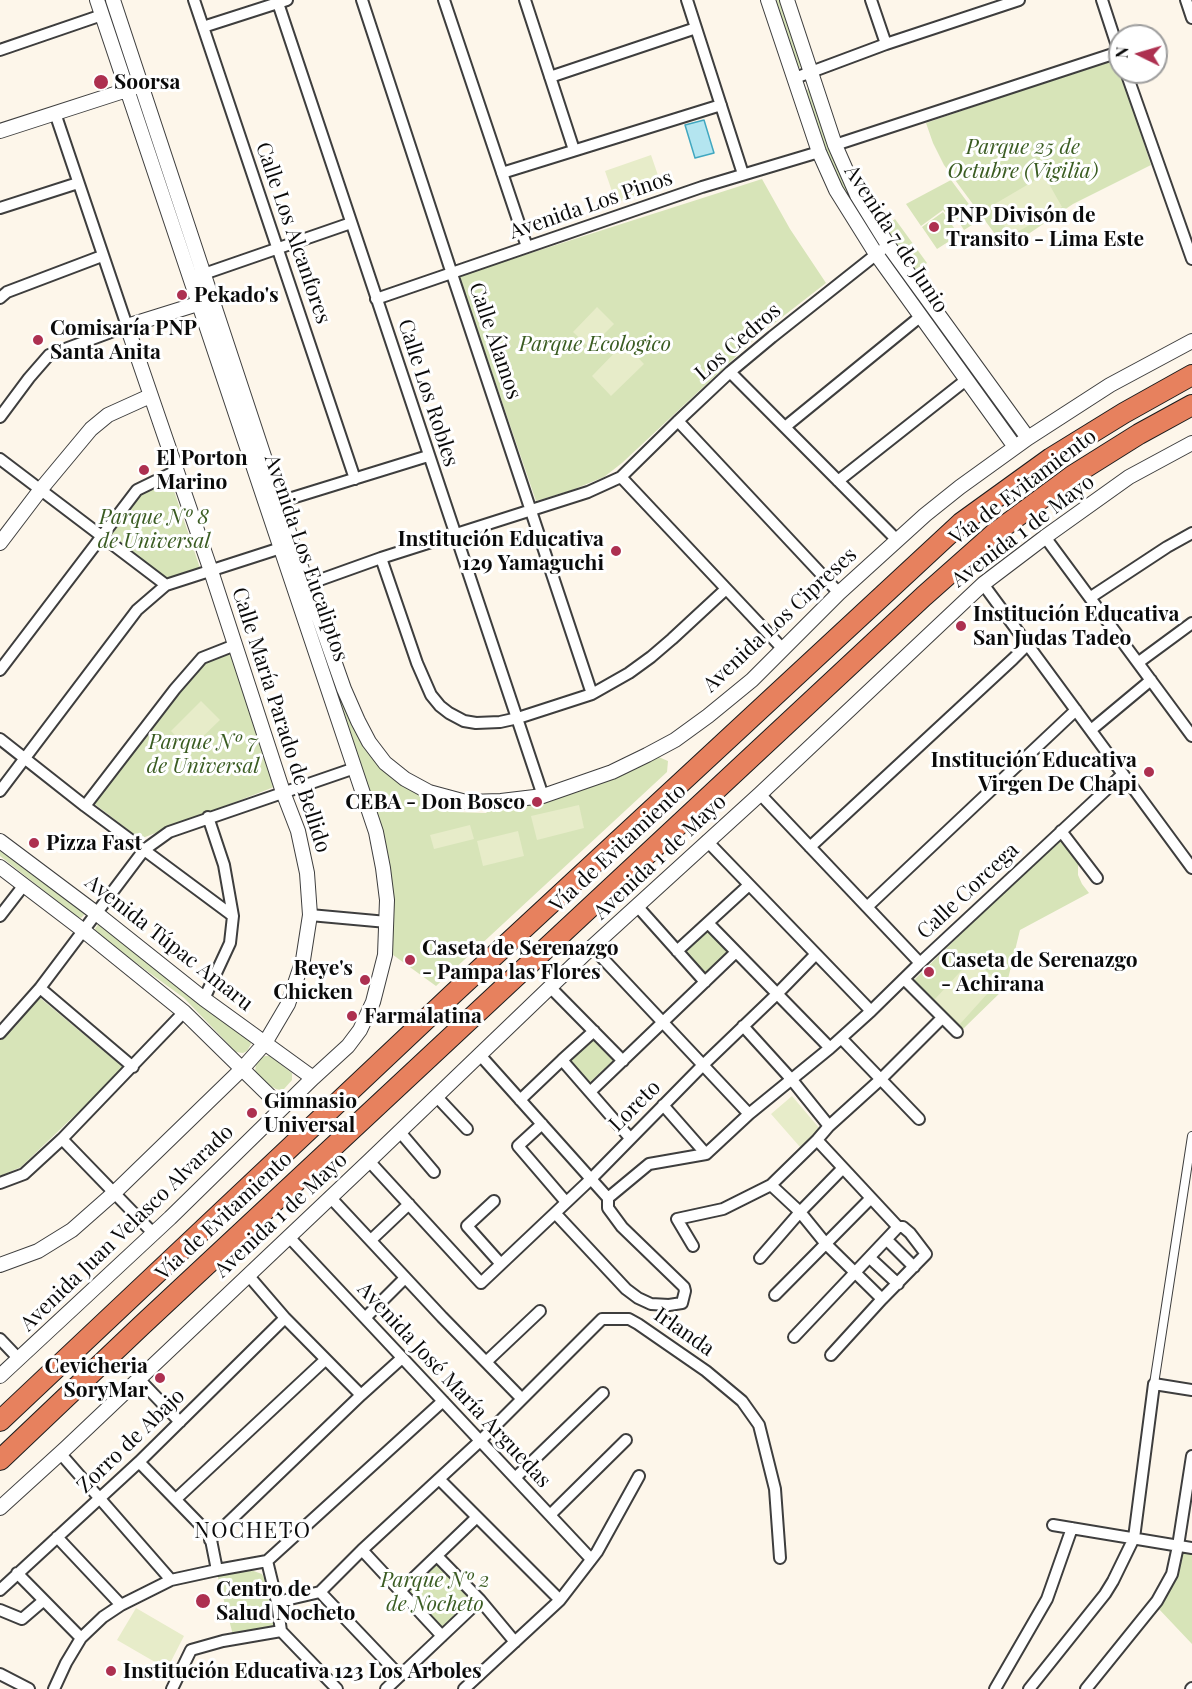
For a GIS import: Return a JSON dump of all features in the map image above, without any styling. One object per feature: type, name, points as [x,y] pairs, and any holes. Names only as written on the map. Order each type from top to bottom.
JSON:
[{"type":"highway","name":"Vía de Evitamiento","points":[[0,1421],[454,993],[961,523],[1051,458],[1192,375]]},
{"type":"highway","name":"Vía de Evitamiento","points":[[0,1460],[915,604],[986,541],[1072,476],[1139,434],[1192,405]]},
{"type":"street","name":"Avenida Los Eucaliptos","points":[[97,0],[127,90],[279,502],[286,546]]},
{"type":"street","name":"Avenida Los Eucaliptos","points":[[113,0],[141,85],[197,276]]},
{"type":"street","name":"Calle Los Alcanfores","points":[[194,0],[355,479]]},
{"type":"street","name":"Calle Álamos","points":[[362,0],[592,694]]},
{"type":"street","points":[[444,0],[527,247]]},
{"type":"street","points":[[687,0],[743,174]]},
{"type":"street","name":"Avenida 7 de Junio","points":[[768,0],[819,152],[836,190],[876,254],[1015,447]]},
{"type":"street","name":"Avenida 7 de Junio","points":[[787,0],[835,145],[856,195],[888,245],[1028,438]]},
{"type":"street","points":[[871,0],[886,44]]},
{"type":"street","points":[[795,78],[886,44],[1019,0]]},
{"type":"street","points":[[1102,0],[1110,24]]},
{"type":"street","points":[[1186,0],[1192,18]]},
{"type":"street","points":[[528,1],[574,150]]},
{"type":"street","points":[[203,27],[282,2]]},
{"type":"street","name":"Calle Los Robles","points":[[282,2],[351,223],[543,796]]},
{"type":"street","points":[[0,50],[102,15]]},
{"type":"street","points":[[550,77],[696,28]]},
{"type":"street","points":[[835,145],[1108,57]]},
{"type":"street","points":[[1130,84],[1191,254]]},
{"type":"street","points":[[0,131],[141,85]]},
{"type":"street","points":[[502,173],[721,105]]},
{"type":"street","name":"Calle María Parado de Bellido","points":[[0,1265],[38,1251],[72,1230],[114,1193],[242,1069],[265,1043],[288,1004],[303,960],[309,915],[307,873],[298,831],[55,113]]},
{"type":"street","name":"Avenida Los Pinos","points":[[376,299],[743,174],[819,152]]},
{"type":"street","points":[[0,208],[78,183]]},
{"type":"street","points":[[197,276],[351,223]]},
{"type":"street","name":"Los Cedros","points":[[621,477],[730,372],[888,245]]},
{"type":"street","points":[[0,298],[7,292],[102,256]]},
{"type":"street","name":"Avenida Los Eucaliptos","points":[[206,301],[301,587],[344,690],[369,742]]},
{"type":"street","points":[[0,417],[28,378],[49,355],[127,326],[206,301]]},
{"type":"street","points":[[785,428],[921,316]]},
{"type":"street","name":"Avenida Los Cipreses","points":[[369,742],[385,764],[405,779],[429,792],[466,802],[543,796],[612,772],[647,755],[675,740],[752,680],[839,592],[960,487],[1028,438],[1110,386],[1192,341]]},
{"type":"street","points":[[730,372],[897,540]]},
{"type":"street","points":[[838,481],[966,380]]},
{"type":"street","points":[[0,543],[40,489],[91,429],[108,415],[150,396]]},
{"type":"street","points":[[678,421],[839,592]]},
{"type":"street","name":"Avenida 1 de Mayo","points":[[0,1508],[400,1132],[592,947],[760,794],[983,584],[1129,477],[1192,443]]},
{"type":"street","points":[[279,502],[428,456]]},
{"type":"street","points":[[0,459],[166,585]]},
{"type":"street","points":[[0,670],[137,490],[176,471]]},
{"type":"street","points":[[301,587],[381,558],[588,492],[621,477],[782,648]]},
{"type":"street","points":[[1091,597],[1192,533]]},
{"type":"street","points":[[1045,537],[1192,736]]},
{"type":"street","points":[[0,792],[136,610],[166,585],[286,546]]},
{"type":"street","points":[[381,558],[417,663],[431,695],[449,714],[464,721],[476,723],[500,722],[518,718],[592,694],[629,673],[651,657],[726,589]]},
{"type":"street","points":[[983,584],[1192,868]]},
{"type":"street","name":"Avenida Los Eucaliptos","points":[[282,1108],[348,1046],[360,1030],[373,1002],[379,980],[385,955],[387,922],[387,900],[376,832],[301,587]]},
{"type":"street","points":[[1139,662],[1192,623]]},
{"type":"street","points":[[810,848],[1028,644]]},
{"type":"street","points":[[85,806],[175,689],[202,658],[235,645]]},
{"type":"street","points":[[1091,730],[1151,680]]},
{"type":"street","points":[[867,908],[1076,710]]},
{"type":"street","points":[[0,739],[85,806],[233,916]]},
{"type":"street","points":[[0,1033],[40,988],[144,849],[169,832],[356,768]]},
{"type":"street","name":"Calle Corcega","points":[[706,1154],[748,1114],[792,1080],[871,1011],[1123,774]]},
{"type":"street","points":[[760,794],[920,963]]},
{"type":"street","points":[[204,999],[230,943],[233,916],[224,866],[208,818]]},
{"type":"street","points":[[1062,831],[1097,878]]},
{"type":"street","name":"Avenida Túpac Amaru","points":[[0,840],[204,999],[312,1078]]},
{"type":"street","points":[[707,841],[871,1011]]},
{"type":"street","name":"Avenida Túpac Amaru","points":[[0,867],[184,1012],[282,1108]]},
{"type":"street","points":[[0,916],[24,885]]},
{"type":"street","points":[[677,951],[749,885]]},
{"type":"street","points":[[638,907],[705,982]]},
{"type":"street","points":[[309,915],[387,922]]},
{"type":"street","points":[[708,923],[830,1048]]},
{"type":"street","points":[[592,947],[748,1114]]},
{"type":"street","points":[[590,1092],[736,952]]},
{"type":"street","name":"Loreto","points":[[409,1204],[481,1283],[591,1179],[816,954]]},
{"type":"street","points":[[904,979],[957,1032]]},
{"type":"street","points":[[550,987],[623,1061]]},
{"type":"street","points":[[40,988],[133,1067]]},
{"type":"street","points":[[0,1183],[24,1174],[62,1139],[184,1012]]},
{"type":"street","points":[[693,1246],[676,1219],[723,1209],[771,1185],[942,1018]]},
{"type":"street","points":[[743,1026],[792,1080],[829,1126]]},
{"type":"street","points":[[520,1100],[594,1031]]},
{"type":"street","points":[[841,1038],[919,1119]]},
{"type":"street","points":[[480,1055],[608,1198],[608,1208],[615,1218],[642,1248],[684,1287],[682,1303],[651,1304],[638,1298],[626,1289],[555,1213]]},
{"type":"street","points":[[562,1060],[630,1138]]},
{"type":"street","points":[[436,1096],[467,1129]]},
{"type":"street","points":[[663,1105],[706,1154]]},
{"type":"street","name":"Avenida Juan Velasco Alvarado","points":[[0,1376],[170,1218],[282,1108]]},
{"type":"street","points":[[542,1124],[518,1146],[566,1202]]},
{"type":"street","points":[[400,1132],[434,1172]]},
{"type":"street","points":[[1029,1689],[1105,1594],[1134,1538],[1154,1384],[1192,1136]]},
{"type":"street","points":[[62,1139],[153,1233]]},
{"type":"street","points":[[817,1140],[898,1227],[903,1227],[910,1233],[926,1254],[831,1355]]},
{"type":"street","points":[[608,1198],[649,1164],[706,1154]]},
{"type":"street","points":[[369,1161],[409,1204],[370,1240]]},
{"type":"street","points":[[760,1258],[843,1168]]},
{"type":"street","points":[[771,1185],[800,1212],[826,1244],[882,1299]]},
{"type":"street","points":[[330,1197],[522,1399]]},
{"type":"street","points":[[775,1295],[872,1198]]},
{"type":"street","points":[[494,1201],[467,1226],[500,1263]]},
{"type":"street","points":[[794,1337],[898,1227]]},
{"type":"street","name":"Avenida José María Arguedas","points":[[288,1237],[591,1559]]},
{"type":"street","points":[[887,1240],[914,1267]]},
{"type":"street","points":[[870,1258],[898,1284]]},
{"type":"street","points":[[248,1275],[285,1318],[361,1395]]},
{"type":"street","points":[[364,1318],[405,1278]]},
{"type":"street","points":[[486,1362],[540,1311]]},
{"type":"street","name":"Zorro de Abajo","points":[[0,1590],[139,1462],[285,1318]]},
{"type":"street","name":"Irlanda","points":[[320,1592],[480,1441],[602,1319],[629,1319],[638,1324],[706,1371],[742,1401],[759,1425],[775,1489],[780,1558]]},
{"type":"street","points":[[0,1339],[19,1359]]},
{"type":"street","points":[[210,1540],[402,1358]]},
{"type":"street","points":[[176,1499],[325,1360]]},
{"type":"street","points":[[139,1379],[180,1422]]},
{"type":"street","points":[[1154,1384],[1192,1390]]},
{"type":"street","points":[[516,1479],[603,1393]]},
{"type":"street","points":[[54,1689],[81,1638],[103,1617],[121,1605],[171,1580],[267,1561],[443,1401]]},
{"type":"street","points":[[550,1515],[626,1440]]},
{"type":"street","points":[[60,1453],[171,1580]]},
{"type":"street","points":[[1086,1689],[1156,1601],[1172,1574],[1179,1546],[1192,1456]]},
{"type":"street","points":[[139,1462],[210,1535],[217,1570]]},
{"type":"street","points":[[464,1689],[560,1600],[591,1559],[639,1476]]},
{"type":"street","points":[[439,1479],[560,1600]]},
{"type":"street","points":[[400,1591],[476,1518]]},
{"type":"street","points":[[1053,1525],[1192,1548]]},
{"type":"street","points":[[995,1689],[1047,1599],[1072,1528]]},
{"type":"street","points":[[57,1537],[121,1605]]},
{"type":"street","points":[[362,1550],[442,1636]]},
{"type":"street","points":[[437,1556],[480,1600],[515,1642]]},
{"type":"street","points":[[267,1561],[281,1631],[337,1689]]},
{"type":"street","points":[[17,1573],[81,1638]]},
{"type":"street","points":[[277,1602],[320,1592],[400,1676]]},
{"type":"street","points":[[386,1689],[480,1600]]},
{"type":"street","points":[[0,1610],[20,1619],[25,1618],[43,1601]]},
{"type":"street","points":[[172,1689],[191,1650],[223,1641],[281,1631]]},
{"type":"street","points":[[0,1674],[29,1689]]},
{"type":"green space","points":[[773,0],[782,0],[803,66],[799,68],[797,67]]},
{"type":"green space","name":"Parque 25 de Octubre (Vigilia)","points":[[1108,61],[1108,84],[1124,84],[1151,165],[1073,204],[1006,249],[944,165],[926,123]]},
{"type":"green space","points":[[809,89],[831,154],[844,183],[878,238],[873,242],[839,186],[803,91]]},
{"type":"green space","points":[[651,155],[662,187],[616,203],[605,171]]},
{"type":"green space","points":[[1044,175],[1062,207],[1010,236],[993,205]]},
{"type":"green space","name":"Parque Ecologico","points":[[762,179],[790,229],[826,283],[759,335],[622,463],[604,477],[536,501],[459,276]]},
{"type":"green space","points":[[951,180],[971,207],[963,213],[972,225],[964,230],[953,213],[948,216],[943,210],[921,226],[906,204]]},
{"type":"green space","points":[[943,212],[959,235],[937,249],[922,227]]},
{"type":"green space","points":[[895,219],[927,263],[916,271],[885,226]]},
{"type":"green space","points":[[892,257],[1018,428],[1011,434],[886,261]]},
{"type":"green space","points":[[597,307],[614,324],[590,348],[573,332]]},
{"type":"green space","points":[[624,343],[644,364],[611,396],[592,376]]},
{"type":"green space","name":"Parque Nº 8 de Universal","points":[[170,479],[200,568],[168,580],[110,534],[144,491]]},
{"type":"green space","points":[[305,594],[357,733],[374,758],[455,805],[453,812],[486,813],[492,807],[654,755],[668,761],[667,772],[436,986],[389,952],[391,926],[349,737],[352,735],[350,736],[303,596]]},
{"type":"green space","name":"Parque Nº 7 de Universal","points":[[229,649],[274,787],[140,839],[92,802],[207,657]]},
{"type":"green space","points":[[201,701],[220,720],[189,750],[171,731]]},
{"type":"green space","points":[[579,805],[584,828],[537,840],[531,816]]},
{"type":"green space","points":[[470,825],[474,839],[434,849],[430,835]]},
{"type":"green space","points":[[518,831],[524,856],[483,866],[477,841]]},
{"type":"green space","points":[[1060,837],[1078,860],[1078,875],[1089,893],[1020,930],[1006,987],[963,1029],[913,981]]},
{"type":"green space","points":[[0,846],[84,909],[85,914],[81,918],[76,916],[0,856]]},
{"type":"green space","points":[[99,923],[250,1039],[251,1044],[247,1051],[236,1052],[184,998],[95,933]]},
{"type":"green space","points":[[708,927],[732,950],[703,977],[681,953]]},
{"type":"green space","points":[[973,958],[998,982],[960,1024],[934,1000]]},
{"type":"green space","points":[[39,997],[124,1068],[21,1167],[0,1176],[0,1040],[15,1027]]},
{"type":"green space","points":[[593,1036],[614,1060],[589,1083],[566,1060]]},
{"type":"green space","points":[[270,1056],[292,1073],[292,1080],[284,1089],[276,1089],[267,1084],[255,1072],[256,1064],[260,1058]]},
{"type":"green space","points":[[792,1096],[820,1129],[800,1147],[771,1114]]},
{"type":"green space","points":[[1181,1552],[1192,1554],[1192,1644],[1157,1607]]},
{"type":"green space","name":"Parque Nº 2 de Nocheto","points":[[435,1560],[471,1600],[440,1629],[403,1591]]},
{"type":"green space","points":[[248,1569],[262,1574],[265,1580],[274,1625],[271,1629],[233,1635],[217,1574]]},
{"type":"green space","points":[[136,1608],[184,1636],[167,1669],[117,1640]]},
{"type":"water","points":[[704,120],[714,153],[695,158],[685,125]]},
{"type":"place","name":"Soorsa","points":[[101,82]]},
{"type":"place","name":"PNP Divisón de Transito - Lima Este","points":[[934,227]]},
{"type":"place","name":"Pekado's","points":[[182,295]]},
{"type":"place","name":"Comisaría PNP Santa Anita","points":[[38,340]]},
{"type":"place","name":"El Porton Marino","points":[[144,470]]},
{"type":"place","name":"Institución Educativa 129 Yamaguchi","points":[[616,551]]},
{"type":"place","name":"Institución Educativa San Judas Tadeo","points":[[961,626]]},
{"type":"place","name":"Institución Educativa Virgen De Chapi","points":[[1149,772]]},
{"type":"place","name":"CEBA - Don Bosco","points":[[537,802]]},
{"type":"place","name":"Pizza Fast","points":[[34,843]]},
{"type":"place","name":"Caseta de Serenazgo - Pampa las Flores","points":[[410,960]]},
{"type":"place","name":"Caseta de Serenazgo - Achirana","points":[[929,972]]},
{"type":"place","name":"Reye's Chicken","points":[[365,980]]},
{"type":"place","name":"Farmalatina","points":[[352,1016]]},
{"type":"place","name":"Gimnasio Universal","points":[[252,1113]]},
{"type":"place","name":"Cevicheria SoryMar","points":[[160,1378]]},
{"type":"place","name":"Centro de Salud Nocheto","points":[[203,1601]]},
{"type":"place","name":"Institución Educativa 123 Los Arboles","points":[[111,1671]]},
{"type":"district","name":"NOCHETO","points":[[253,1531]]}]
